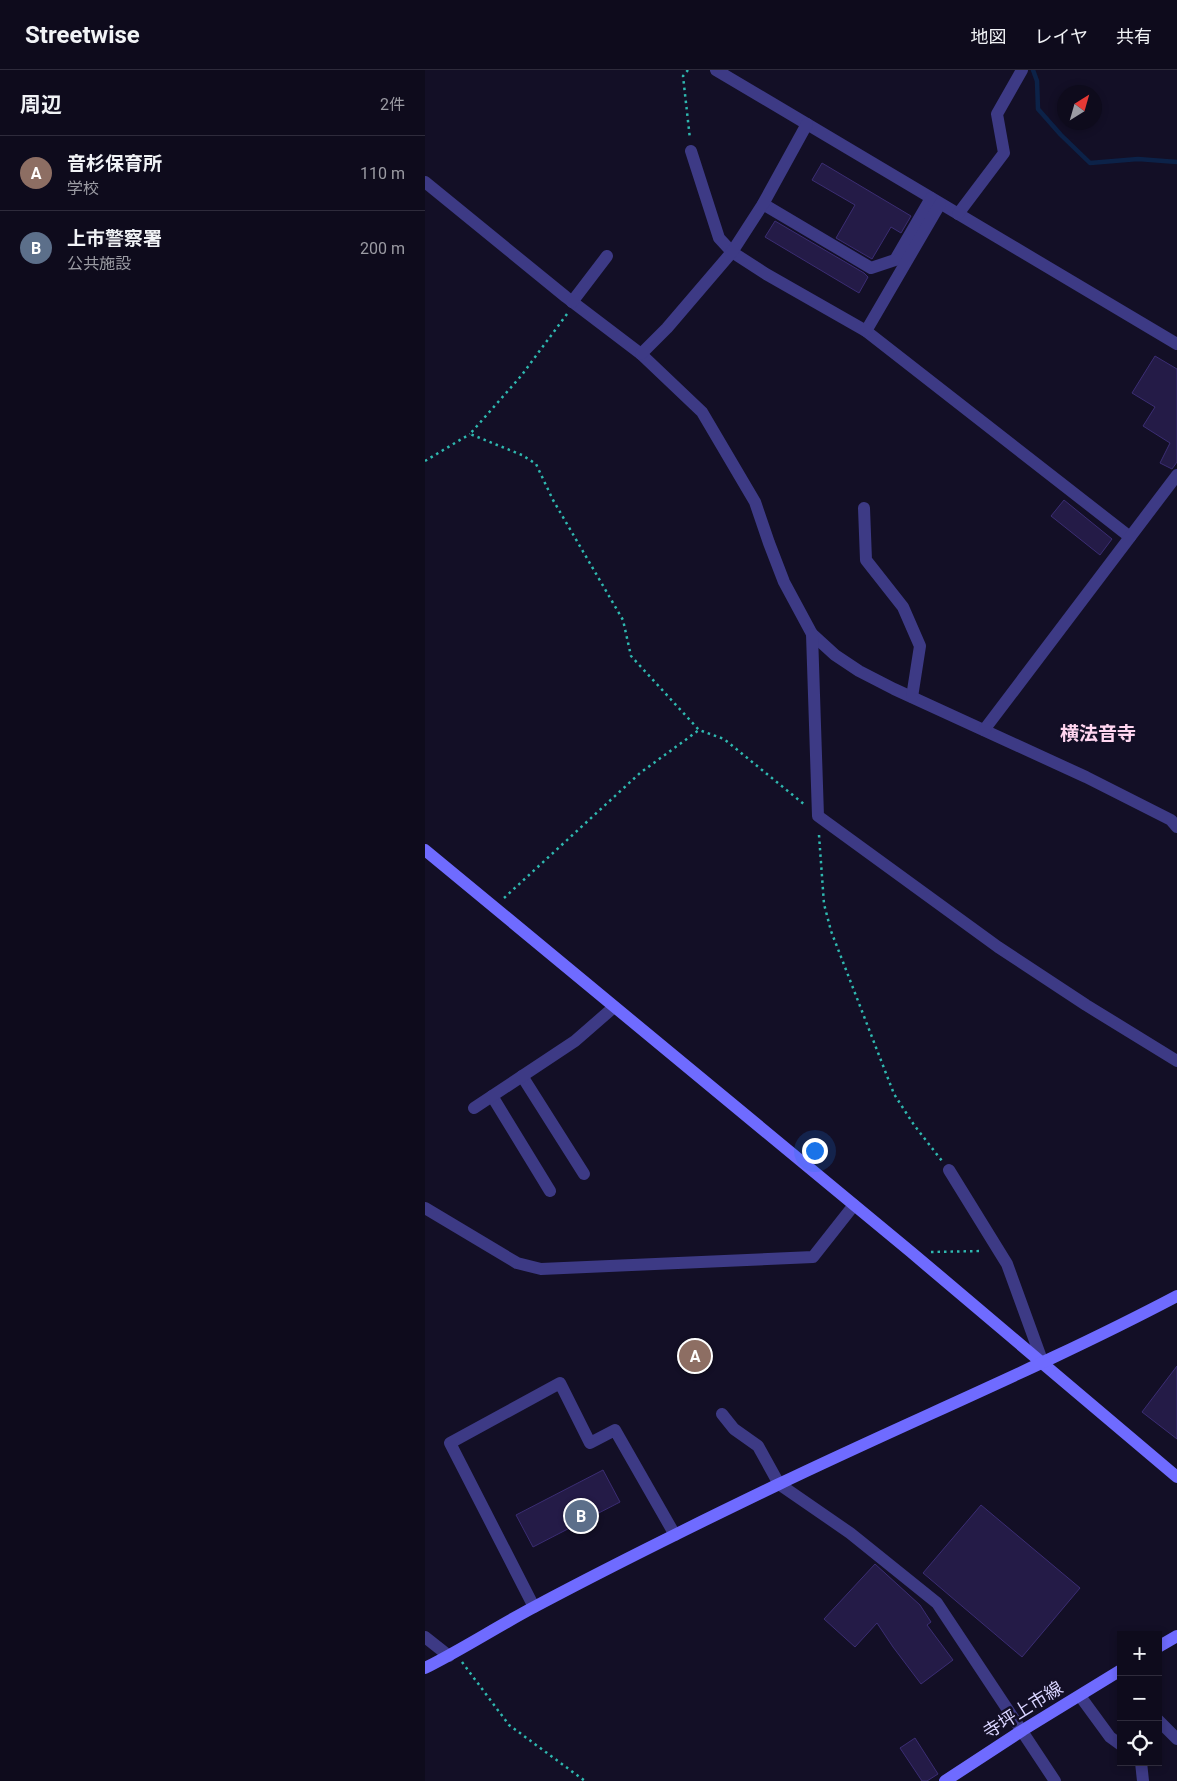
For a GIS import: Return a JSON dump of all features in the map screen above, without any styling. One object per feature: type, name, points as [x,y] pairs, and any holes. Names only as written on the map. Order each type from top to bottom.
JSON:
[{"type":"street","points":[[716,70],[1177,344]]},
{"type":"street","points":[[958,214],[1004,153],[997,114],[1022,70]]},
{"type":"street","points":[[641,354],[667,328],[732,252],[763,204],[807,124]]},
{"type":"street","points":[[691,151],[719,238],[732,252],[766,274],[866,331],[1129,536]]},
{"type":"street","points":[[425,182],[572,302],[641,354],[702,412],[755,502],[784,582],[812,634],[835,655],[859,671],[1171,820],[1177,827]]},
{"type":"street","points":[[763,204],[871,268],[895,260],[936,201]]},
{"type":"street","points":[[866,331],[936,201]]},
{"type":"street","points":[[572,302],[607,256]]},
{"type":"street","points":[[984,730],[1177,475]]},
{"type":"street","points":[[864,508],[866,560],[903,607],[920,646],[912,697]]},
{"type":"street","points":[[812,634],[818,816],[998,947],[1086,1005],[1177,1061]]},
{"type":"street","points":[[425,850],[911,1252],[1177,1477]]},
{"type":"street","points":[[474,1108],[575,1041],[614,1007]]},
{"type":"street","points":[[522,1076],[584,1174]]},
{"type":"street","points":[[492,1096],[550,1191]]},
{"type":"street","points":[[949,1170],[1007,1264],[1043,1363]]},
{"type":"street","points":[[425,1208],[517,1263],[541,1269],[813,1257],[854,1205]]},
{"type":"street","points":[[425,1668],[534,1607],[675,1535],[779,1484],[1043,1363],[1177,1296]]},
{"type":"street","points":[[534,1607],[450,1443],[560,1383],[590,1442],[615,1430],[675,1535]]},
{"type":"street","points":[[722,1414],[735,1429],[759,1446],[779,1484],[850,1533],[937,1603],[1023,1730],[1055,1781]]},
{"type":"street","points":[[1162,1645],[1177,1636]]},
{"type":"street","points":[[425,1637],[452,1654]]},
{"type":"street","name":"寺坪上市線","points":[[945,1781],[1023,1730],[1117,1676]]},
{"type":"street","points":[[1080,1696],[1110,1737],[1117,1742]]},
{"type":"street","points":[[1162,1729],[1177,1740]]},
{"type":"street","points":[[1141,1766],[1143,1781]]},
{"type":"path","points":[[688,70],[683,76],[691,151]]},
{"type":"path","points":[[425,461],[470,434],[521,376],[568,312],[572,302]]},
{"type":"path","points":[[470,434],[522,455],[535,464],[553,500],[623,620],[631,656],[699,730],[724,739],[818,816],[824,904],[831,931],[894,1094],[914,1125],[949,1170]]},
{"type":"path","points":[[493,907],[639,773],[699,730]]},
{"type":"path","points":[[911,1252],[999,1251]]},
{"type":"path","points":[[452,1654],[509,1725],[585,1781]]},
{"type":"building","points":[[822,163],[911,216],[901,233],[891,227],[872,259],[836,238],[855,205],[812,180]]},
{"type":"building","points":[[775,221],[864,273],[868,277],[859,293],[765,237]]},
{"type":"building","points":[[1155,356],[1177,369],[1177,462],[1172,469],[1160,463],[1170,443],[1143,426],[1155,407],[1132,393]]},
{"type":"building","points":[[1064,500],[1112,539],[1100,555],[1051,516]]},
{"type":"building","points":[[1177,1366],[1177,1439],[1142,1412]]},
{"type":"building","points":[[603,1470],[620,1502],[533,1547],[516,1515]]},
{"type":"building","points":[[981,1505],[1080,1588],[1022,1657],[923,1573]]},
{"type":"building","points":[[875,1564],[920,1605],[931,1622],[927,1625],[953,1660],[921,1684],[877,1623],[855,1647],[824,1619]]},
{"type":"building","points":[[915,1738],[938,1774],[927,1781],[922,1781],[900,1748]]},
{"type":"waterway","points":[[1033,70],[1037,81],[1038,109],[1090,163],[1138,159],[1177,162]]},
{"type":"place","name":"音杉保育所","points":[[695,1356]]},
{"type":"place","name":"上市警察署","points":[[581,1516]]},
{"type":"district","name":"横法音寺","points":[[1098,733]]}]
